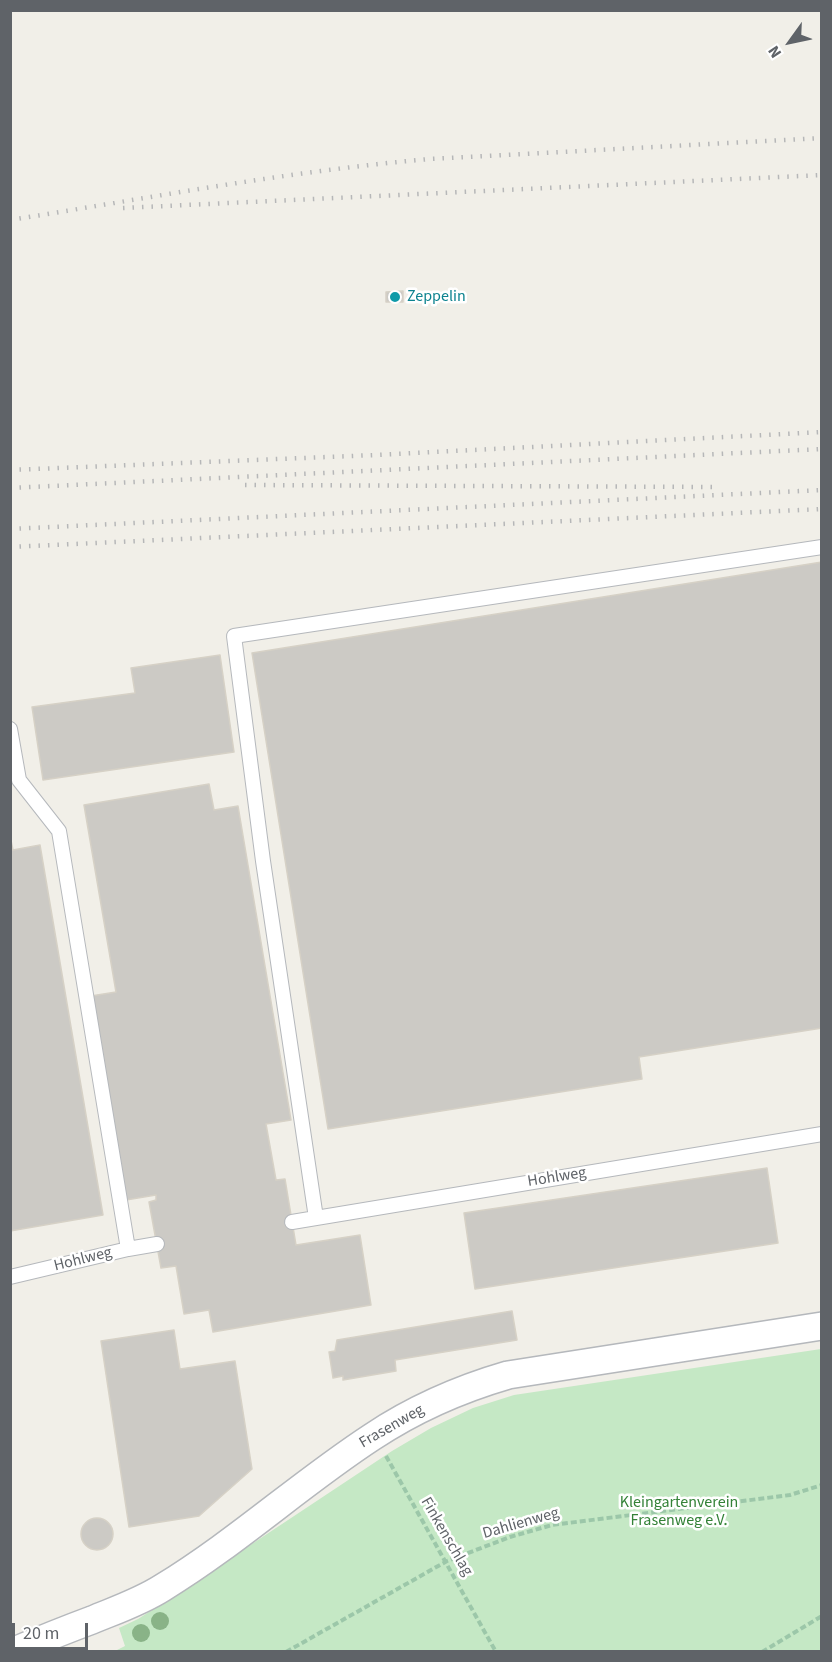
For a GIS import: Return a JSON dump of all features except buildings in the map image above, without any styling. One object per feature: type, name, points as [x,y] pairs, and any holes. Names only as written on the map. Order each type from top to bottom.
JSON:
[{"type":"street","name":"Frasenweg","points":[[12,1652],[48,1646],[161,1589],[213,1555],[337,1461],[374,1436],[419,1410],[466,1388],[508,1375],[822,1326]]},
{"type":"lane","points":[[316,1218],[263,861],[234,636],[822,546]]},
{"type":"lane","points":[[10,729],[19,780],[59,831],[128,1249]]},
{"type":"lane","name":"Hohlweg","points":[[292,1222],[822,1134]]},
{"type":"lane","name":"Hohlweg","points":[[10,1277],[157,1244]]},
{"type":"path","name":"Finkenschlag","points":[[374,1436],[496,1652]]},
{"type":"path","name":"Dahlienweg","points":[[286,1652],[447,1562],[510,1537],[552,1525],[790,1495],[822,1485]]},
{"type":"path","points":[[762,1652],[822,1616]]},
{"type":"green space","name":"Kleingartenverein Frasenweg e.V.","points":[[821,1349],[821,1651],[113,1652],[125,1646],[119,1628],[166,1601],[392,1451],[431,1428],[473,1408],[514,1395]]},
{"type":"railway","points":[[10,220],[272,178],[377,164],[430,159],[822,138]]},
{"type":"railway","points":[[123,208],[822,175]]},
{"type":"railway","points":[[10,470],[376,455],[822,432]]},
{"type":"railway","points":[[10,488],[822,449]]},
{"type":"railway","points":[[245,485],[716,487]]},
{"type":"railway","points":[[10,529],[822,490]]},
{"type":"railway","points":[[10,547],[822,509]]},
{"type":"place","name":"Zeppelin","points":[[395,297]]}]
